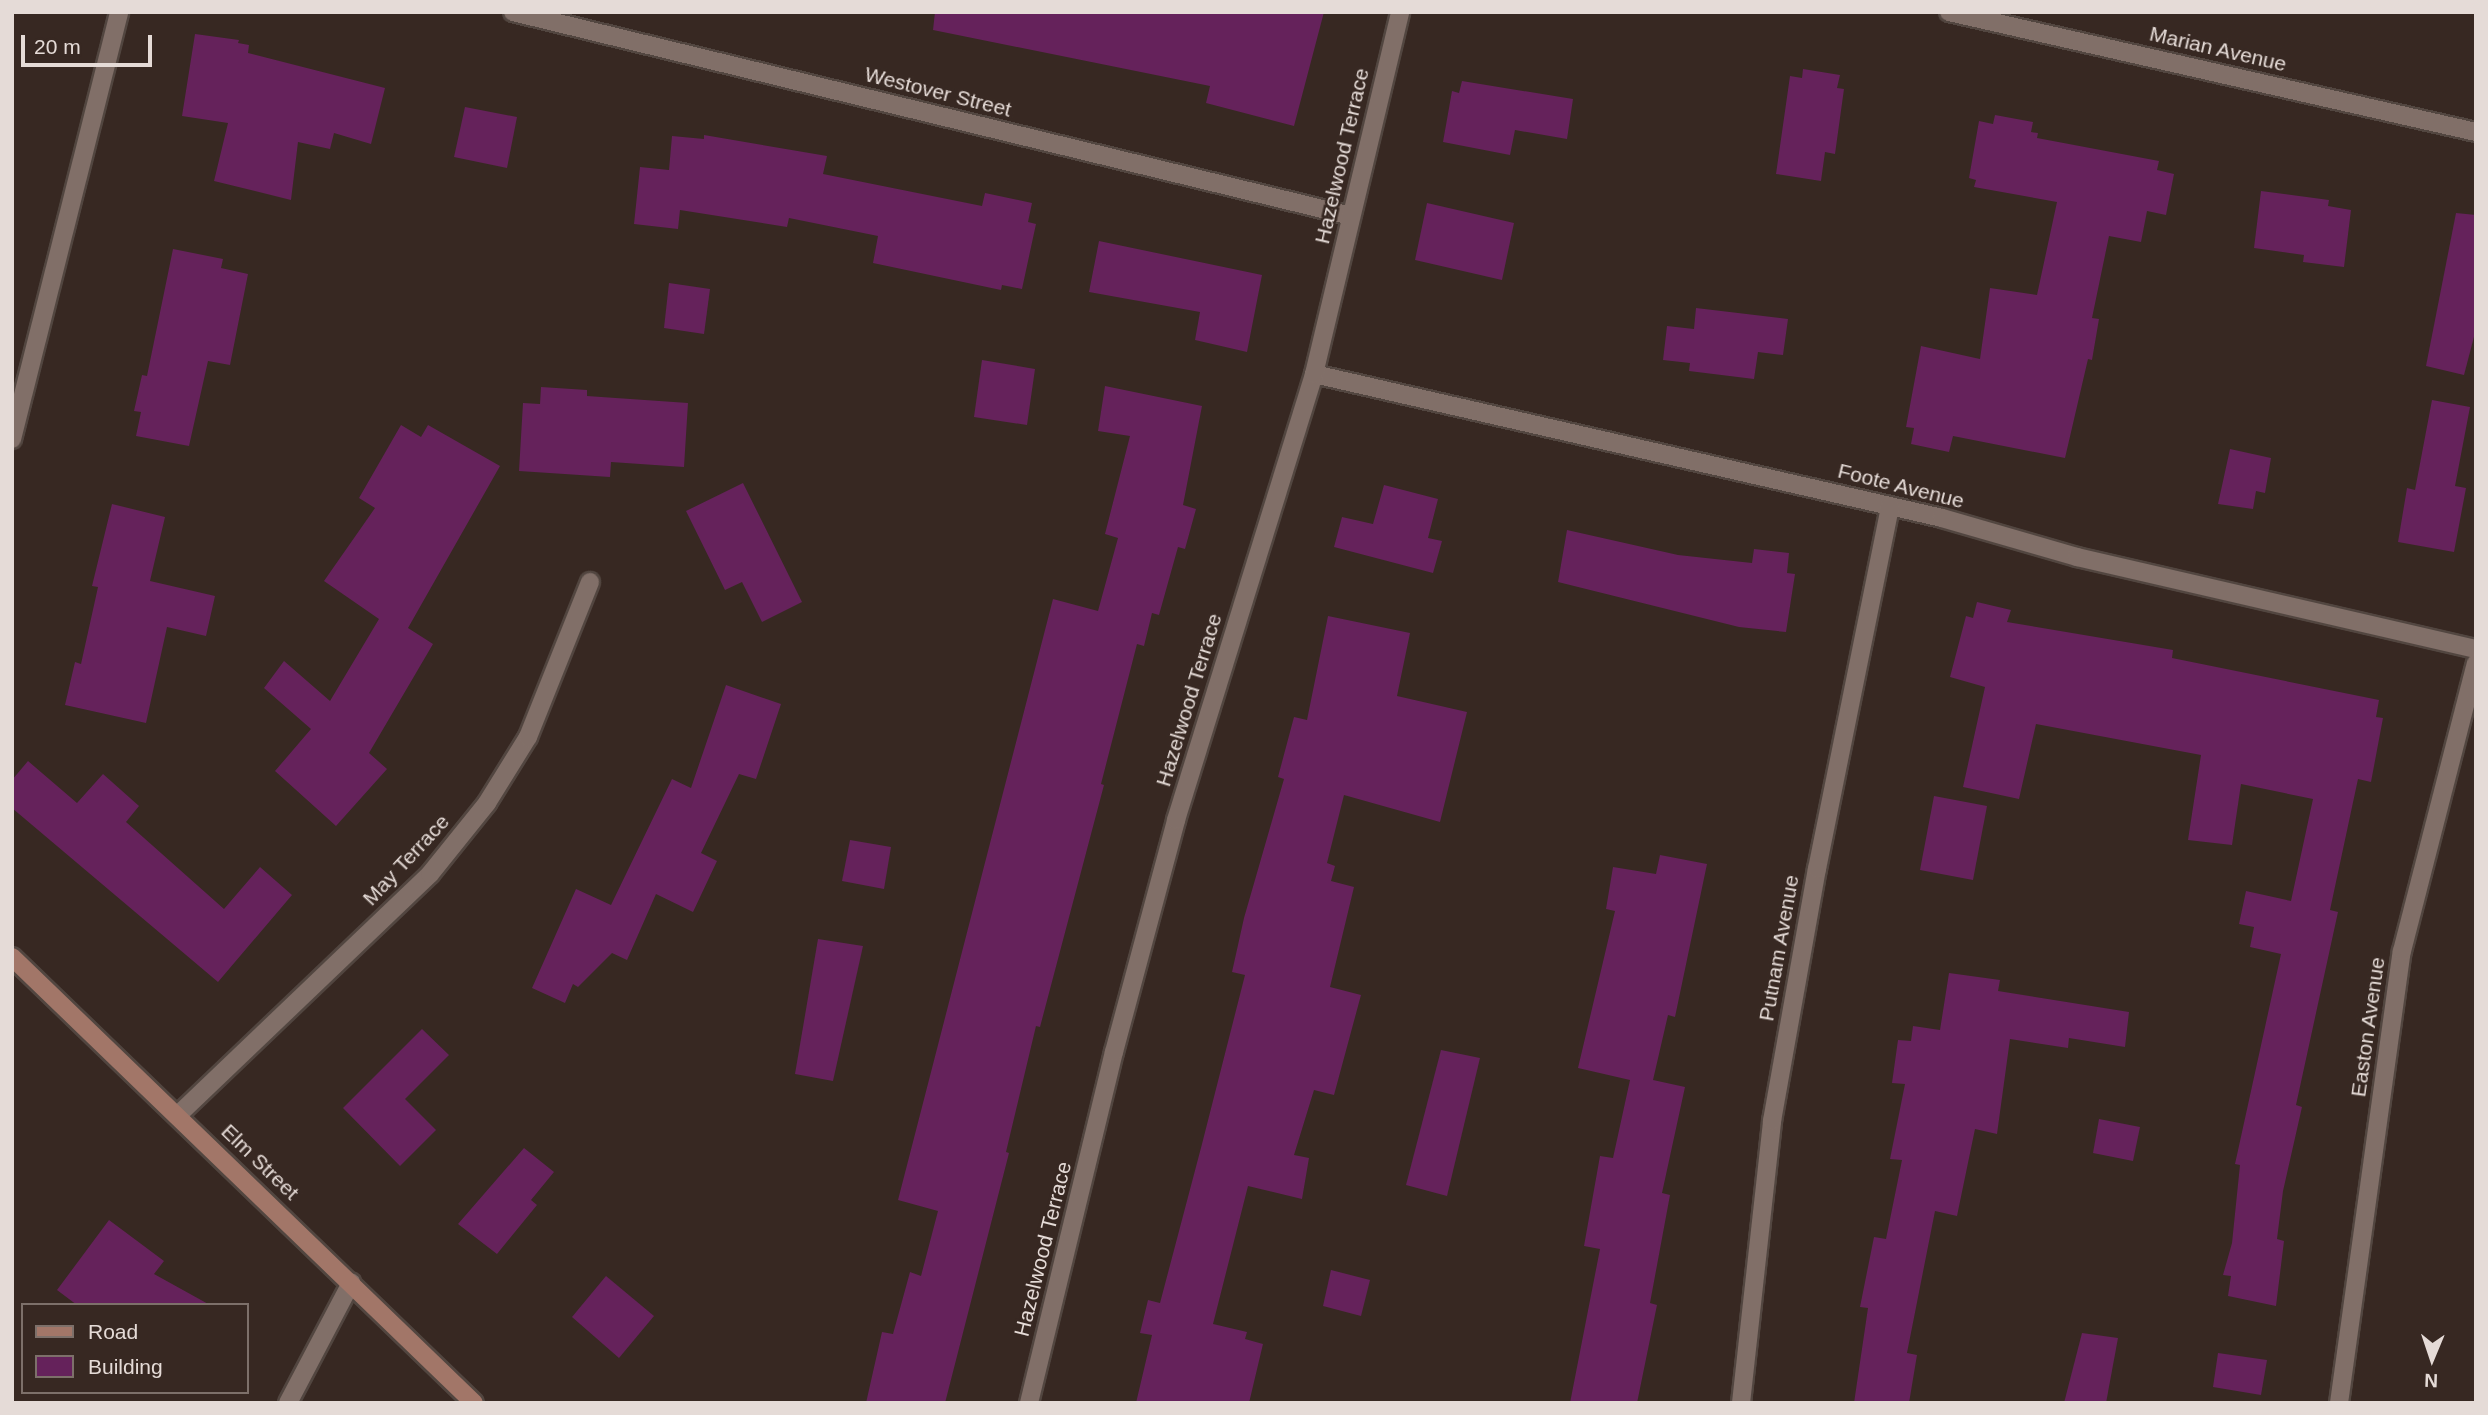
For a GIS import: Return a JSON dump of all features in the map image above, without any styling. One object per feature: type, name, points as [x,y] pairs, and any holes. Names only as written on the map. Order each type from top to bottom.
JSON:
[{"type":"street","points":[[12,439],[119,12]]},
{"type":"street","name":"Westover Street","points":[[513,12],[590,21],[1352,216]]},
{"type":"street","name":"Hazelwood Terrace","points":[[1029,1403],[1114,1052],[1176,820],[1314,374],[1400,12]]},
{"type":"street","name":"Marian Avenue","points":[[1949,12],[2476,132]]},
{"type":"street","name":"Foote Avenue","points":[[1314,374],[1890,506],[2077,556],[2476,649]]},
{"type":"street","name":"Putnam Avenue","points":[[1741,1403],[1774,1108],[1817,869],[1890,506]]},
{"type":"street","name":"May Terrace","points":[[179,1114],[430,874],[487,803],[528,737],[590,582]]},
{"type":"street","name":"Easton Avenue","points":[[2339,1403],[2402,951],[2476,663]]},
{"type":"street","name":"Elm Street","points":[[12,957],[179,1114],[474,1403]]},
{"type":"street","points":[[288,1403],[351,1283]]},
{"type":"building","points":[[935,12],[1324,12],[1294,126],[1206,103],[1210,86],[933,30]]},
{"type":"building","points":[[195,34],[239,40],[238,43],[249,45],[248,53],[385,88],[371,144],[334,133],[330,149],[298,142],[291,200],[214,181],[228,123],[182,116]]},
{"type":"building","points":[[1803,69],[1840,75],[1837,88],[1844,89],[1835,154],[1825,152],[1821,181],[1776,174],[1790,76],[1802,78]]},
{"type":"building","points":[[1462,81],[1573,99],[1567,139],[1515,130],[1510,155],[1443,142],[1452,91],[1459,93]]},
{"type":"building","points":[[465,107],[517,117],[507,168],[454,157]]},
{"type":"building","points":[[1995,115],[2033,122],[2031,132],[2038,133],[2037,138],[2159,161],[2157,170],[2174,174],[2166,215],[2147,211],[2141,242],[2109,236],[2092,318],[2099,319],[2092,360],[2088,359],[2065,458],[1953,436],[1949,452],[1911,444],[1914,428],[1906,427],[1921,346],[1980,359],[1990,288],[2037,295],[2057,202],[1974,187],[1976,180],[1969,178],[1979,121],[1993,124]]},
{"type":"building","points":[[704,135],[827,156],[823,174],[982,206],[985,193],[1032,203],[1028,222],[1036,224],[1022,289],[1002,285],[1001,290],[873,263],[878,236],[789,218],[787,227],[680,210],[678,229],[634,224],[640,167],[669,170],[672,136],[704,139]]},
{"type":"building","points":[[2261,191],[2329,200],[2328,206],[2351,210],[2344,267],[2303,262],[2304,255],[2254,248]]},
{"type":"building","points":[[1427,203],[1514,223],[1502,280],[1415,260]]},
{"type":"building","points":[[2456,213],[2476,215],[2476,329],[2464,375],[2426,366]]},
{"type":"building","points":[[1099,241],[1262,275],[1247,352],[1195,340],[1200,312],[1089,292]]},
{"type":"building","points":[[173,249],[223,259],[221,268],[248,274],[230,365],[208,361],[189,446],[136,436],[141,412],[134,411],[142,375],[147,376]]},
{"type":"building","points":[[669,283],[710,289],[704,334],[664,328]]},
{"type":"building","points":[[1696,308],[1788,319],[1783,355],[1758,352],[1754,379],[1689,371],[1690,363],[1663,360],[1667,326],[1694,329]]},
{"type":"building","points":[[982,360],[1035,369],[1027,425],[974,417]]},
{"type":"building","points":[[1105,386],[1202,406],[1183,505],[1196,509],[1185,549],[1178,547],[1159,615],[1152,613],[1144,646],[1137,644],[1101,784],[1104,785],[1040,1027],[1036,1026],[1006,1152],[1009,1153],[945,1403],[866,1403],[882,1332],[893,1334],[910,1272],[921,1276],[938,1211],[898,1200],[1053,599],[1098,611],[1118,538],[1105,534],[1130,436],[1098,431]]},
{"type":"building","points":[[541,387],[587,390],[587,396],[688,403],[684,467],[611,462],[610,477],[519,471],[523,403],[540,404]]},
{"type":"building","points":[[2432,400],[2470,407],[2455,486],[2466,488],[2454,552],[2398,542],[2407,488],[2415,490]]},
{"type":"building","points":[[401,425],[421,437],[428,425],[500,466],[408,628],[433,644],[369,753],[387,769],[336,826],[275,771],[311,729],[264,688],[284,661],[330,701],[379,619],[324,581],[375,508],[359,498]]},
{"type":"building","points":[[2230,449],[2271,458],[2265,493],[2256,491],[2253,509],[2218,504]]},
{"type":"building","points":[[743,483],[802,602],[762,622],[742,582],[725,590],[686,511]]},
{"type":"building","points":[[1384,485],[1438,499],[1428,538],[1442,541],[1433,573],[1334,547],[1342,517],[1373,524]]},
{"type":"building","points":[[112,504],[165,517],[150,581],[215,596],[206,636],[167,627],[146,723],[65,705],[75,662],[81,664],[98,587],[92,586]]},
{"type":"building","points":[[1567,530],[1678,555],[1752,563],[1754,549],[1789,553],[1787,573],[1795,574],[1786,632],[1739,627],[1558,582]]},
{"type":"building","points":[[1977,602],[2011,610],[2007,622],[2173,650],[2172,658],[2379,700],[2376,717],[2383,718],[2371,782],[2358,779],[2330,910],[2338,912],[2296,1105],[2302,1107],[2283,1191],[2277,1239],[2284,1241],[2276,1306],[2228,1296],[2231,1276],[2223,1275],[2232,1243],[2240,1165],[2235,1164],[2281,954],[2250,947],[2254,927],[2239,924],[2246,891],[2291,901],[2313,799],[2241,784],[2232,845],[2188,840],[2201,755],[2036,724],[2019,799],[1963,787],[1985,687],[1950,677],[1966,616],[1973,618]]},
{"type":"building","points":[[1328,616],[1410,633],[1397,696],[1467,712],[1440,822],[1344,795],[1327,863],[1335,866],[1331,881],[1354,887],[1330,987],[1361,995],[1334,1095],[1314,1090],[1294,1155],[1309,1158],[1302,1199],[1248,1186],[1213,1324],[1247,1332],[1245,1339],[1263,1344],[1249,1403],[1136,1403],[1152,1335],[1140,1333],[1148,1300],[1160,1303],[1202,1144],[1245,975],[1232,972],[1244,918],[1284,779],[1278,777],[1294,717],[1307,720]]},
{"type":"building","points":[[726,685],[781,704],[756,779],[739,774],[701,853],[717,861],[693,912],[656,894],[627,960],[612,953],[578,987],[573,984],[565,1003],[532,988],[576,889],[611,905],[672,779],[691,788]]},
{"type":"building","points":[[28,761],[77,803],[103,774],[139,806],[126,822],[224,909],[260,867],[292,895],[218,982],[12,808],[12,780]]},
{"type":"building","points":[[1934,796],[1987,806],[1973,880],[1920,870]]},
{"type":"building","points":[[850,840],[891,847],[884,889],[842,881]]},
{"type":"building","points":[[1660,855],[1707,864],[1675,1017],[1668,1015],[1653,1080],[1685,1087],[1662,1193],[1670,1195],[1650,1303],[1657,1305],[1637,1403],[1570,1403],[1600,1249],[1584,1246],[1600,1156],[1613,1158],[1630,1080],[1578,1068],[1615,911],[1606,909],[1613,867],[1656,874]]},
{"type":"building","points":[[818,939],[863,946],[833,1081],[795,1074]]},
{"type":"building","points":[[1949,973],[2000,980],[1998,991],[2129,1012],[2125,1047],[2069,1038],[2068,1048],[2010,1039],[1997,1134],[1975,1129],[1957,1216],[1935,1211],[1907,1353],[1917,1355],[1909,1403],[1854,1403],[1868,1308],[1860,1307],[1874,1237],[1886,1239],[1902,1160],[1890,1159],[1905,1084],[1892,1083],[1898,1040],[1911,1041],[1913,1026],[1940,1030]]},
{"type":"building","points":[[422,1029],[449,1055],[405,1099],[436,1130],[400,1166],[343,1108]]},
{"type":"building","points":[[1441,1050],[1480,1058],[1447,1196],[1406,1185]]},
{"type":"building","points":[[2099,1119],[2140,1127],[2133,1161],[2093,1153]]},
{"type":"building","points":[[524,1148],[554,1172],[531,1200],[537,1205],[497,1254],[458,1224]]},
{"type":"building","points":[[109,1220],[164,1261],[154,1274],[206,1303],[74,1303],[57,1290]]},
{"type":"building","points":[[1331,1270],[1370,1280],[1361,1316],[1323,1306]]},
{"type":"building","points":[[606,1276],[654,1316],[619,1358],[572,1317]]},
{"type":"building","points":[[2082,1333],[2118,1338],[2106,1403],[2064,1403]]},
{"type":"building","points":[[2218,1353],[2267,1360],[2261,1395],[2213,1387]]}]
